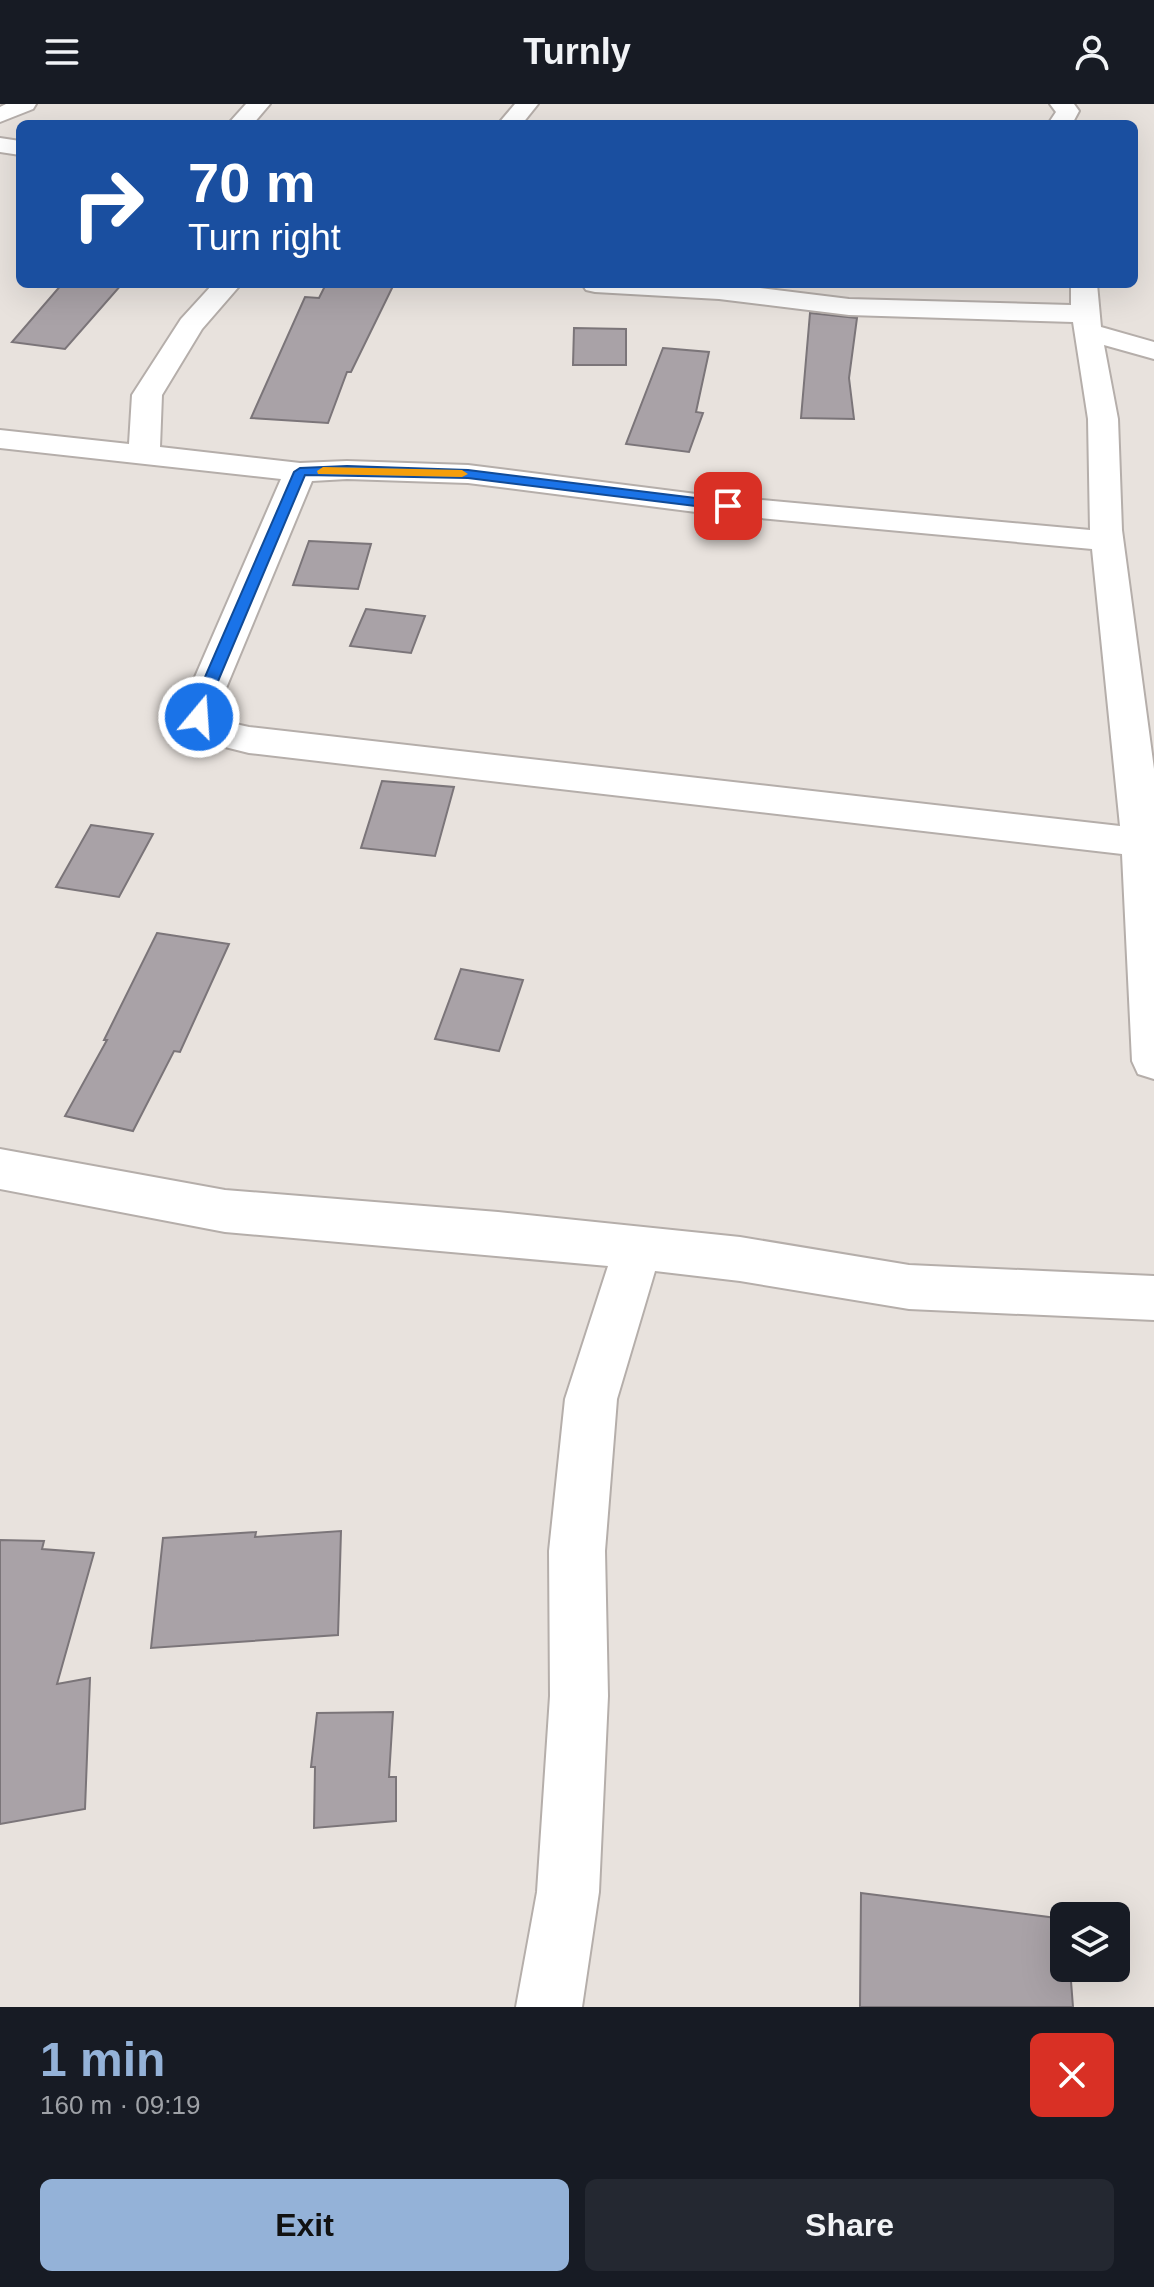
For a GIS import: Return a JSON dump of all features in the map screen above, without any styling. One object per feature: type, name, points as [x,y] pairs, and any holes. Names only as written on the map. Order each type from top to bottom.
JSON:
[{"type":"street","points":[[0,115],[25,104]]},
{"type":"street","points":[[244,120],[259,104]]},
{"type":"street","points":[[513,120],[527,104]]},
{"type":"street","points":[[1061,104],[1068,111],[1062,120]]},
{"type":"street","points":[[144,457],[147,395],[191,325],[224,288]]},
{"type":"street","points":[[666,288],[719,291],[849,307],[1086,310],[1154,351]]},
{"type":"street","points":[[1086,310],[1103,419],[1108,541],[1137,649],[1137,784],[1154,1061]]},
{"type":"street","points":[[0,439],[300,472],[347,470],[468,474],[696,503],[1108,541]]},
{"type":"street","points":[[300,472],[206,693],[199,717],[214,732],[249,740],[1140,842]]},
{"type":"street","points":[[0,1169],[225,1211],[498,1233],[740,1259],[909,1287],[1154,1298]]},
{"type":"street","points":[[549,2007],[568,1892],[579,1696],[577,1551],[591,1399],[638,1248]]},
{"type":"building","points":[[59,288],[118,288],[65,349],[12,342]]},
{"type":"building","points":[[324,288],[392,288],[351,372],[347,372],[328,423],[251,418],[305,297],[319,298]]},
{"type":"building","points":[[810,313],[857,318],[849,378],[854,419],[801,418]]},
{"type":"building","points":[[574,328],[626,329],[626,365],[573,365]]},
{"type":"building","points":[[663,348],[709,352],[696,412],[703,413],[689,452],[626,444]]},
{"type":"building","points":[[309,541],[371,544],[358,589],[293,585]]},
{"type":"building","points":[[366,609],[425,616],[411,653],[350,646]]},
{"type":"building","points":[[382,781],[454,787],[435,856],[361,848]]},
{"type":"building","points":[[91,825],[153,834],[119,897],[56,887]]},
{"type":"building","points":[[157,933],[229,944],[180,1052],[174,1051],[133,1131],[65,1116],[107,1040],[104,1040]]},
{"type":"building","points":[[461,969],[523,980],[499,1051],[435,1039]]},
{"type":"building","points":[[341,1531],[338,1635],[151,1648],[163,1538],[256,1532],[255,1537]]},
{"type":"building","points":[[0,1540],[44,1541],[42,1549],[94,1553],[57,1684],[90,1678],[85,1809],[0,1824]]},
{"type":"building","points":[[393,1712],[389,1777],[396,1777],[396,1821],[314,1828],[315,1767],[311,1767],[317,1713]]},
{"type":"building","points":[[861,1893],[1050,1917],[1050,1982],[1071,1982],[1073,2007],[860,2007]]},
{"type":"slow traffic","points":[[323,471],[462,474]]},
{"type":"route","points":[[199,717],[206,693],[300,472],[347,470],[468,474],[728,506]]}]
